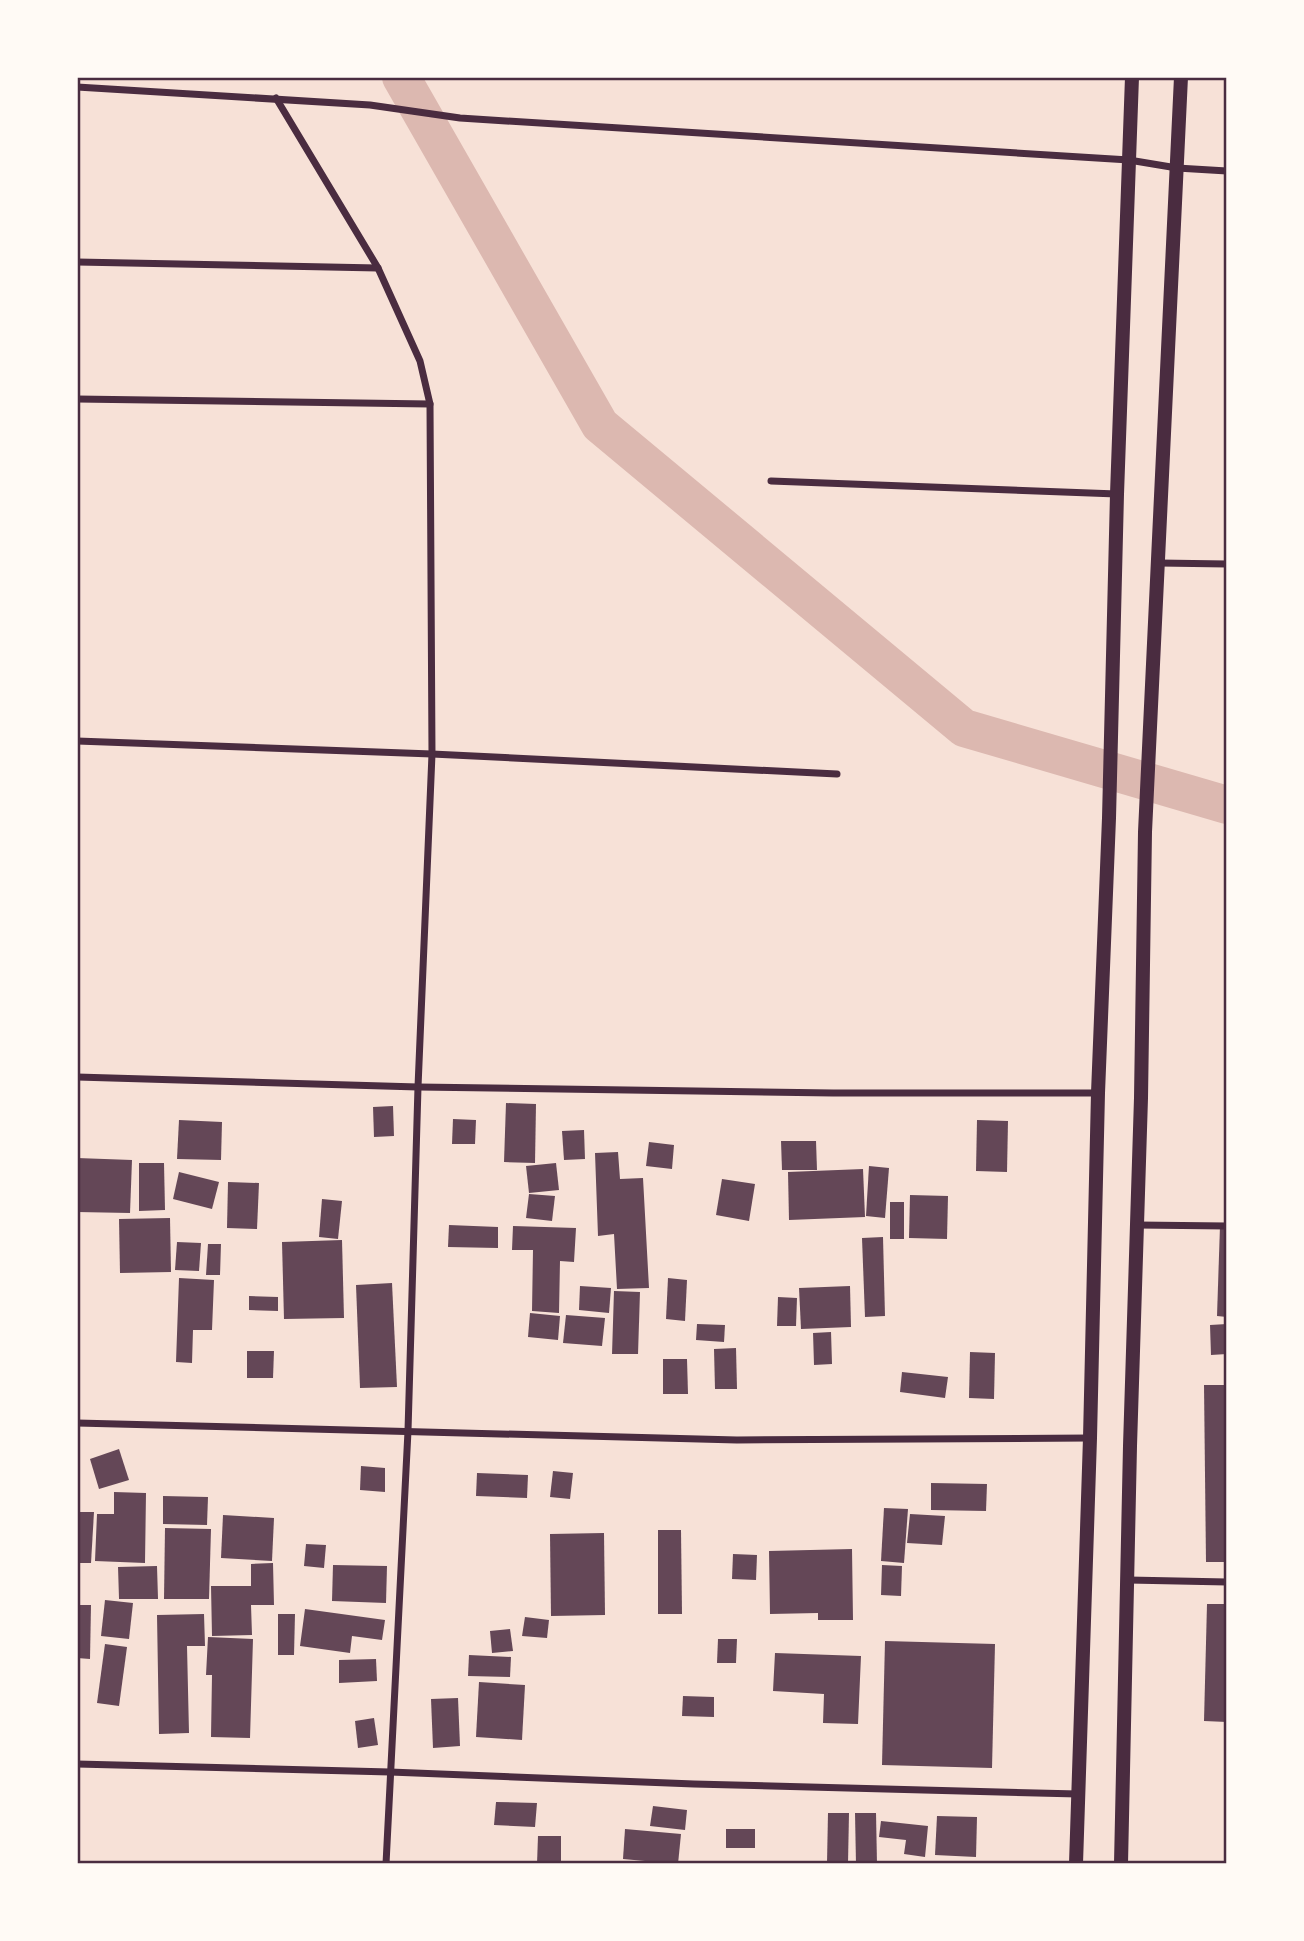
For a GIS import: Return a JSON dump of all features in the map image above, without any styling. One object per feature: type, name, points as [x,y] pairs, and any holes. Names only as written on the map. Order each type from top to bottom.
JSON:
[{"type":"main road","points":[[1076,1864],[1098,1093],[1112,742],[1117,494],[1132,77]]},
{"type":"main road","points":[[1121,1864],[1141,1098],[1145,832],[1181,77]]},
{"type":"street","points":[[77,88],[276,98],[370,105],[460,118],[1129,160],[1178,168],[1227,171]]},
{"type":"street","points":[[276,98],[378,268],[419,361],[430,404],[432,754],[418,1087],[408,1431],[386,1864]]},
{"type":"street","points":[[77,262],[378,268]]},
{"type":"street","points":[[77,399],[430,404]]},
{"type":"street","points":[[771,481],[1117,494]]},
{"type":"street","points":[[1159,563],[1227,564]]},
{"type":"street","points":[[77,741],[432,754],[837,774]]},
{"type":"street","points":[[77,1077],[418,1087],[833,1093],[1098,1093]]},
{"type":"street","points":[[1137,1224],[1227,1226]]},
{"type":"street","points":[[77,1423],[737,1440],[1090,1438]]},
{"type":"street","points":[[1128,1580],[1227,1583]]},
{"type":"street","points":[[77,1764],[1078,1794]]},
{"type":"building","points":[[506,1103],[536,1104],[535,1163],[504,1162]]},
{"type":"building","points":[[393,1106],[394,1136],[374,1137],[373,1107]]},
{"type":"building","points":[[453,1119],[476,1120],[475,1144],[452,1144]]},
{"type":"building","points":[[179,1120],[222,1122],[221,1160],[177,1159]]},
{"type":"building","points":[[977,1120],[1008,1121],[1007,1172],[976,1171]]},
{"type":"building","points":[[584,1130],[585,1159],[564,1160],[562,1131]]},
{"type":"building","points":[[781,1141],[816,1141],[817,1170],[782,1170]]},
{"type":"building","points":[[649,1142],[674,1145],[672,1169],[646,1166]]},
{"type":"building","points":[[618,1152],[620,1179],[643,1178],[649,1288],[617,1289],[614,1234],[598,1236],[595,1153]]},
{"type":"building","points":[[77,1158],[132,1160],[130,1213],[77,1212]]},
{"type":"building","points":[[139,1163],[164,1163],[165,1210],[139,1211]]},
{"type":"building","points":[[556,1163],[559,1190],[529,1193],[526,1166]]},
{"type":"building","points":[[869,1166],[889,1168],[885,1218],[866,1216]]},
{"type":"building","points":[[863,1169],[865,1217],[789,1220],[788,1172]]},
{"type":"building","points":[[179,1172],[219,1182],[212,1209],[173,1199]]},
{"type":"building","points":[[722,1179],[755,1184],[749,1221],[716,1215]]},
{"type":"building","points":[[228,1182],[259,1183],[257,1229],[227,1228]]},
{"type":"building","points":[[529,1194],[555,1196],[552,1221],[526,1218]]},
{"type":"building","points":[[910,1195],[948,1196],[947,1239],[909,1238]]},
{"type":"building","points":[[322,1199],[342,1201],[338,1239],[319,1237]]},
{"type":"building","points":[[890,1202],[904,1202],[904,1239],[890,1239]]},
{"type":"building","points":[[170,1218],[171,1272],[120,1273],[119,1219]]},
{"type":"building","points":[[449,1225],[498,1227],[498,1248],[448,1247]]},
{"type":"building","points":[[513,1226],[576,1228],[574,1262],[560,1261],[559,1313],[532,1311],[533,1250],[512,1250]]},
{"type":"building","points":[[1220,1226],[1227,1227],[1227,1317],[1217,1316]]},
{"type":"building","points":[[883,1237],[885,1316],[865,1317],[862,1238]]},
{"type":"building","points":[[342,1240],[344,1318],[284,1319],[282,1242]]},
{"type":"building","points":[[177,1242],[201,1243],[199,1271],[175,1270]]},
{"type":"building","points":[[208,1244],[221,1244],[220,1275],[206,1275]]},
{"type":"building","points":[[179,1278],[214,1280],[212,1330],[193,1330],[192,1363],[176,1362]]},
{"type":"building","points":[[668,1278],[687,1280],[685,1321],[666,1319]]},
{"type":"building","points":[[392,1283],[397,1387],[360,1388],[356,1285]]},
{"type":"building","points":[[580,1286],[611,1288],[609,1313],[579,1310]]},
{"type":"building","points":[[850,1286],[851,1327],[801,1329],[799,1288]]},
{"type":"building","points":[[614,1291],[640,1292],[638,1354],[612,1354]]},
{"type":"building","points":[[249,1296],[278,1297],[278,1311],[249,1310]]},
{"type":"building","points":[[778,1297],[797,1298],[796,1326],[777,1326]]},
{"type":"building","points":[[530,1313],[560,1316],[558,1340],[528,1337]]},
{"type":"building","points":[[566,1315],[605,1318],[602,1346],[563,1343]]},
{"type":"building","points":[[697,1324],[725,1325],[724,1342],[696,1340]]},
{"type":"building","points":[[1227,1324],[1227,1354],[1211,1355],[1210,1325]]},
{"type":"building","points":[[831,1332],[832,1364],[814,1365],[813,1333]]},
{"type":"building","points":[[736,1348],[737,1389],[715,1389],[714,1349]]},
{"type":"building","points":[[247,1351],[274,1351],[273,1378],[247,1378]]},
{"type":"building","points":[[970,1352],[995,1353],[994,1399],[969,1398]]},
{"type":"building","points":[[663,1359],[687,1359],[688,1394],[663,1394]]},
{"type":"building","points":[[902,1372],[948,1377],[945,1398],[900,1392]]},
{"type":"building","points":[[1204,1385],[1227,1385],[1227,1562],[1206,1562]]},
{"type":"building","points":[[119,1449],[129,1480],[99,1489],[90,1459]]},
{"type":"building","points":[[361,1466],[385,1468],[385,1492],[360,1490]]},
{"type":"building","points":[[553,1471],[573,1473],[570,1499],[550,1497]]},
{"type":"building","points":[[477,1473],[528,1475],[527,1498],[476,1496]]},
{"type":"building","points":[[931,1483],[987,1484],[986,1511],[931,1510]]},
{"type":"building","points":[[114,1492],[146,1493],[145,1563],[95,1561],[97,1514],[114,1514]]},
{"type":"building","points":[[163,1496],[208,1497],[207,1525],[163,1524]]},
{"type":"building","points":[[884,1508],[908,1509],[904,1563],[881,1561]]},
{"type":"building","points":[[77,1512],[94,1512],[91,1563],[77,1563]]},
{"type":"building","points":[[910,1514],[945,1516],[942,1545],[907,1543]]},
{"type":"building","points":[[223,1515],[274,1518],[272,1561],[221,1558]]},
{"type":"building","points":[[165,1528],[211,1529],[209,1599],[164,1599]]},
{"type":"building","points":[[658,1530],[681,1530],[682,1614],[658,1614]]},
{"type":"building","points":[[604,1533],[605,1615],[551,1616],[550,1534]]},
{"type":"building","points":[[306,1544],[326,1545],[324,1568],[304,1566]]},
{"type":"building","points":[[852,1549],[853,1620],[818,1620],[818,1613],[770,1614],[769,1551]]},
{"type":"building","points":[[733,1554],[757,1555],[756,1580],[732,1579]]},
{"type":"building","points":[[273,1563],[274,1605],[251,1605],[252,1635],[212,1636],[211,1586],[251,1586],[251,1564]]},
{"type":"building","points":[[333,1565],[387,1566],[386,1603],[332,1601]]},
{"type":"building","points":[[882,1565],[902,1566],[901,1596],[881,1595]]},
{"type":"building","points":[[157,1566],[158,1599],[119,1599],[118,1567]]},
{"type":"building","points":[[105,1600],[133,1603],[129,1639],[101,1636]]},
{"type":"building","points":[[1207,1604],[1227,1604],[1227,1722],[1204,1721]]},
{"type":"building","points":[[77,1605],[91,1605],[90,1659],[77,1658]]},
{"type":"building","points":[[305,1609],[385,1620],[382,1640],[352,1636],[350,1653],[300,1646]]},
{"type":"building","points":[[204,1614],[205,1646],[187,1646],[189,1733],[159,1734],[157,1615]]},
{"type":"building","points":[[278,1614],[295,1614],[294,1655],[278,1655]]},
{"type":"building","points":[[525,1617],[549,1620],[547,1638],[522,1636]]},
{"type":"building","points":[[510,1629],[513,1651],[492,1653],[490,1631]]},
{"type":"building","points":[[208,1637],[253,1639],[250,1738],[211,1737],[212,1675],[206,1675]]},
{"type":"building","points":[[718,1639],[737,1639],[736,1663],[717,1663]]},
{"type":"building","points":[[885,1641],[995,1644],[992,1768],[882,1765]]},
{"type":"building","points":[[105,1644],[127,1647],[119,1706],[97,1703]]},
{"type":"building","points":[[775,1653],[861,1656],[858,1724],[823,1723],[824,1694],[773,1691]]},
{"type":"building","points":[[469,1655],[511,1657],[510,1677],[468,1676]]},
{"type":"building","points":[[376,1659],[377,1681],[339,1683],[339,1660]]},
{"type":"building","points":[[479,1682],[525,1685],[522,1740],[476,1737]]},
{"type":"building","points":[[683,1696],[714,1697],[714,1717],[682,1716]]},
{"type":"building","points":[[458,1698],[460,1746],[433,1748],[431,1699]]},
{"type":"building","points":[[374,1718],[378,1745],[358,1748],[355,1721]]},
{"type":"building","points":[[496,1802],[537,1803],[535,1827],[494,1825]]},
{"type":"building","points":[[653,1806],[687,1810],[685,1830],[650,1826]]},
{"type":"building","points":[[828,1813],[849,1813],[848,1863],[827,1863]]},
{"type":"building","points":[[855,1813],[876,1813],[877,1864],[856,1864]]},
{"type":"building","points":[[937,1816],[977,1817],[976,1857],[935,1855]]},
{"type":"building","points":[[881,1821],[928,1826],[925,1857],[904,1854],[906,1840],[879,1837]]},
{"type":"building","points":[[625,1829],[681,1834],[678,1864],[623,1859]]},
{"type":"building","points":[[726,1829],[755,1829],[755,1848],[726,1848]]},
{"type":"building","points":[[538,1836],[561,1836],[561,1864],[537,1864]]},
{"type":"waterway","points":[[401,77],[600,425],[964,728],[1227,805]]}]
